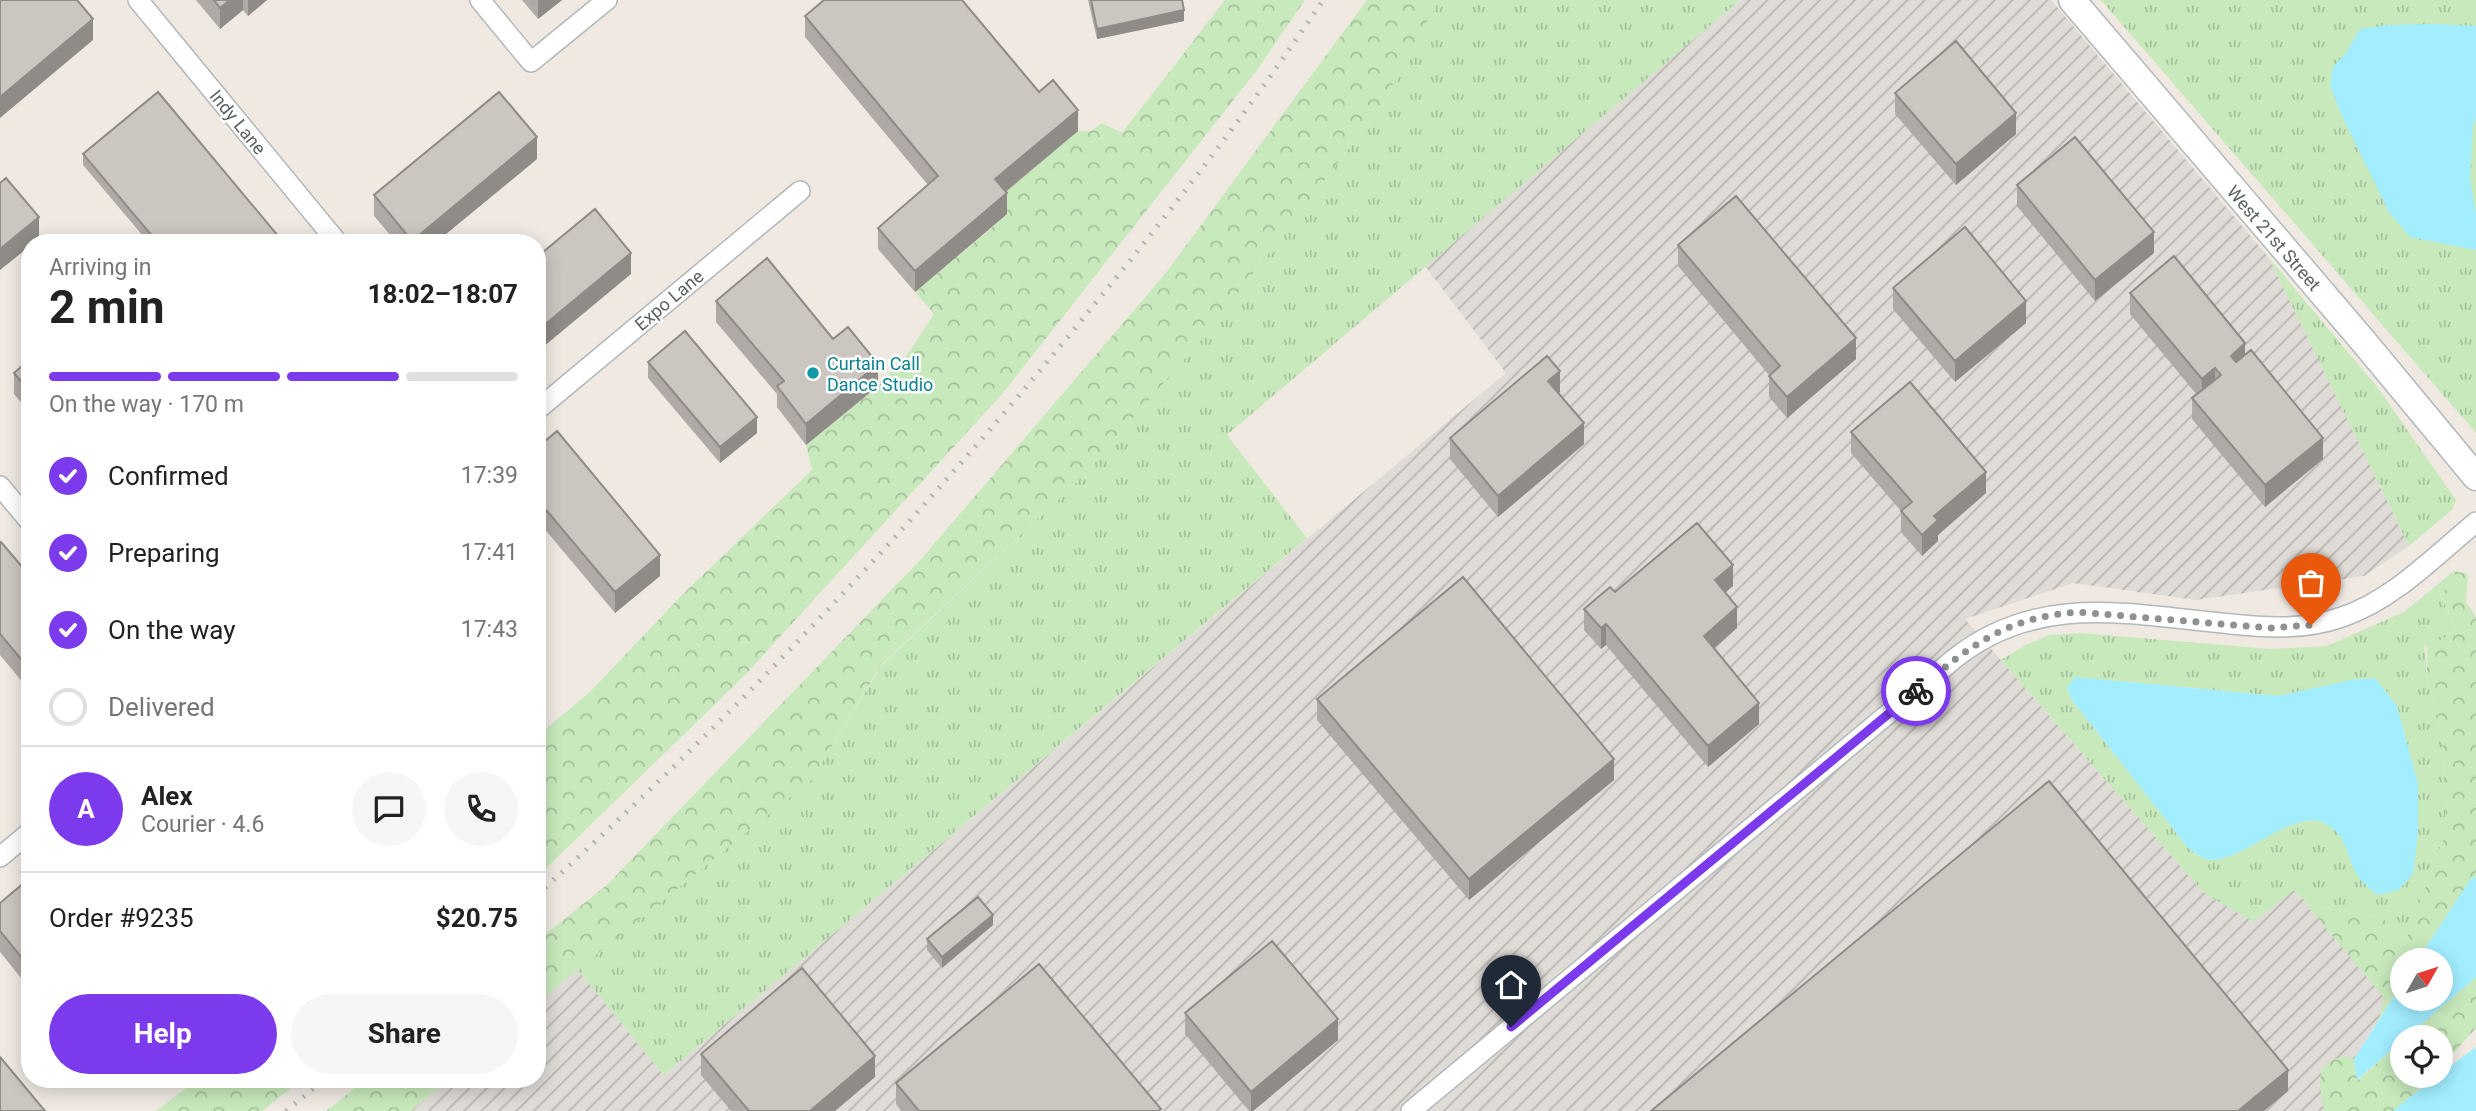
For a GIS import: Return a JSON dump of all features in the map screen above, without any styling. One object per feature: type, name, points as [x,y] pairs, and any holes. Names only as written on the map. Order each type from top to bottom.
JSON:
[{"type":"street","name":"Indy Lane","points":[[138,0],[331,234]]},
{"type":"street","points":[[480,0],[531,62],[607,0]]},
{"type":"street","name":"West 21st Street","points":[[2071,0],[2476,477]]},
{"type":"street","name":"Expo Lane","points":[[546,403],[800,191]]},
{"type":"street","points":[[0,486],[21,511]]},
{"type":"street","points":[[1411,1111],[1976,643],[2011,625],[2077,612],[2270,628],[2311,625],[2343,617],[2386,595],[2476,522]]},
{"type":"street","points":[[0,857],[21,840]]},
{"type":"shaded area","points":[[1740,0],[2051,0],[2269,258],[2409,546],[2364,576],[2196,600],[2073,583],[1965,619],[2204,893],[2294,890],[2385,998],[2379,1019],[2354,1059],[2357,1080],[2346,1111],[411,1111],[438,1088],[546,1088],[546,995],[577,969],[664,1075],[1506,373],[1425,266]]},
{"type":"green space","points":[[1225,0],[1305,0],[1257,70],[1003,393],[744,676],[546,868],[546,729],[589,693],[682,595],[812,470],[806,445],[878,386],[907,355],[934,314],[915,292],[1007,215],[995,200],[1078,131],[1091,131],[1102,123],[1122,133]]},
{"type":"green space","points":[[1367,0],[1439,0],[1382,105],[1209,331],[1077,482],[882,664],[811,780],[546,996],[546,934],[607,885],[923,557],[1165,274]]},
{"type":"green space","points":[[1439,0],[1740,0],[1227,435],[1307,538],[664,1075],[577,969],[811,780],[882,665],[1077,482],[1209,331],[1382,105]]},
{"type":"green space","points":[[2101,0],[2476,0],[2476,433]]},
{"type":"green space","points":[[2269,258],[2378,388],[2456,500],[2452,510],[2409,546]]},
{"type":"green space","points":[[2454,571],[2460,585],[2440,593],[2456,631],[2427,648],[2424,644],[2427,675],[2444,752],[2446,832],[2404,946],[2383,918],[2307,905],[2294,890],[2253,922],[2204,893],[2001,660],[2049,635],[2081,633],[2270,649],[2327,646],[2404,612]],"holes":[[[2075,677],[2278,696],[2351,680],[2375,678],[2397,706],[2418,785],[2418,833],[2347,848],[2333,828],[2317,821],[2298,823],[2240,852],[2222,859],[2206,859],[2188,848],[2072,700],[2067,688]]]},
{"type":"green space","points":[[2454,571],[2468,574],[2466,602],[2476,617],[2476,876],[2470,880],[2426,948],[2390,948],[2390,1002],[2379,1019],[2384,998],[2307,905],[2383,918],[2404,945],[2446,832],[2444,752],[2427,675],[2427,648],[2456,631],[2440,592],[2459,585]]},
{"type":"green space","points":[[2476,977],[2476,1028],[2453,1054],[2453,1025],[2421,1025],[2436,1012],[2454,1012],[2454,996]]},
{"type":"green space","points":[[2390,1052],[2390,1088],[2420,1088],[2395,1111],[2324,1111],[2320,1087],[2321,1070],[2325,1066],[2340,1057],[2354,1059],[2358,1080]]},
{"type":"green space","points":[[186,1088],[291,1088],[262,1111],[156,1111]]},
{"type":"green space","points":[[355,1088],[438,1088],[411,1111],[326,1111]]},
{"type":"water","points":[[2433,24],[2476,26],[2476,120],[2473,125],[2470,178],[2476,215],[2476,250],[2410,237],[2389,212],[2341,114],[2330,85],[2333,67],[2346,53],[2360,29]]},
{"type":"water","points":[[2075,677],[2278,696],[2351,680],[2375,678],[2397,706],[2418,784],[2418,833],[2413,874],[2399,890],[2377,895],[2358,876],[2344,842],[2335,830],[2315,821],[2300,822],[2283,828],[2219,859],[2201,857],[2188,848],[2072,700],[2067,688]]},
{"type":"water","points":[[2476,876],[2476,977],[2454,996],[2454,948],[2426,948],[2470,880]]},
{"type":"water","points":[[2390,1002],[2390,1012],[2436,1012],[2421,1025],[2390,1025],[2390,1051],[2357,1080],[2354,1059]]},
{"type":"water","points":[[2476,1047],[2476,1111],[2393,1111],[2421,1088],[2453,1088],[2453,1064]]},
{"type":"building","points":[[0,0],[77,0],[93,19],[0,97]]},
{"type":"building","points":[[214,0],[230,0],[220,8]]},
{"type":"building","points":[[824,0],[962,0],[1039,92],[1053,80],[1078,110],[995,179],[1007,193],[915,271],[878,228],[938,176],[805,16]]},
{"type":"building","points":[[1091,0],[1182,0],[1184,10],[1097,29]]},
{"type":"building","points":[[1956,41],[2016,113],[1956,164],[1895,93]]},
{"type":"building","points":[[158,92],[276,234],[150,234],[83,154]]},
{"type":"building","points":[[499,92],[537,137],[420,234],[406,234],[374,195]]},
{"type":"building","points":[[2075,137],[2154,232],[2095,280],[2017,185]]},
{"type":"building","points":[[6,178],[39,217],[0,249],[0,183]]},
{"type":"building","points":[[1736,196],[1856,338],[1787,397],[1769,376],[1780,366],[1678,245]]},
{"type":"building","points":[[595,209],[631,253],[546,324],[546,250]]},
{"type":"building","points":[[1965,227],[2026,301],[1955,361],[1893,288]]},
{"type":"building","points":[[2174,256],[2245,343],[2231,356],[2236,362],[2251,350],[2323,438],[2265,485],[2192,398],[2221,375],[2215,368],[2202,379],[2130,293]]},
{"type":"building","name":"Curtain Call Dance Studio","points":[[767,258],[833,339],[848,327],[878,364],[806,424],[777,386],[784,381],[716,301]]},
{"type":"building","points":[[685,331],[757,417],[720,447],[648,362]]},
{"type":"building","points":[[1547,356],[1560,371],[1548,381],[1584,423],[1498,496],[1450,438]]},
{"type":"building","points":[[21,367],[21,381],[14,373]]},
{"type":"building","points":[[1910,382],[1986,472],[1934,516],[1938,520],[1922,535],[1901,511],[1912,502],[1851,432]]},
{"type":"building","points":[[557,431],[660,555],[615,592],[546,510],[546,440]]},
{"type":"building","points":[[1697,523],[1733,565],[1715,580],[1737,607],[1704,636],[1759,703],[1708,746],[1606,624],[1601,628],[1584,609],[1610,587],[1615,592]]},
{"type":"building","points":[[0,543],[21,565],[21,659],[0,634]]},
{"type":"building","points":[[1463,577],[1614,759],[1469,879],[1317,699]]},
{"type":"building","points":[[2049,781],[2288,1070],[2238,1111],[1651,1111]]},
{"type":"building","points":[[21,886],[21,957],[0,931],[0,903]]},
{"type":"building","points":[[978,897],[993,915],[942,957],[927,939]]},
{"type":"building","points":[[1272,941],[1338,1019],[1251,1092],[1185,1013]]},
{"type":"building","points":[[1039,964],[1161,1109],[919,1111],[896,1083]]},
{"type":"building","points":[[802,968],[875,1056],[810,1111],[749,1111],[701,1054]]},
{"type":"building","points":[[0,1057],[21,1082],[21,1088],[26,1088],[45,1111],[0,1111]]},
{"type":"railway","points":[[546,887],[755,686],[893,540],[959,465],[1089,311],[1180,197],[1268,80],[1323,0]]},
{"type":"railway","points":[[286,1111],[314,1088]]},
{"type":"way so far","points":[[1916,691],[1976,643],[2011,625],[2038,617],[2077,612],[2270,628],[2311,625]]},
{"type":"place","name":"Curtain Call Dance Studio","points":[[813,373]]},
{"type":"route","points":[[1511,1027],[1916,691]]}]
